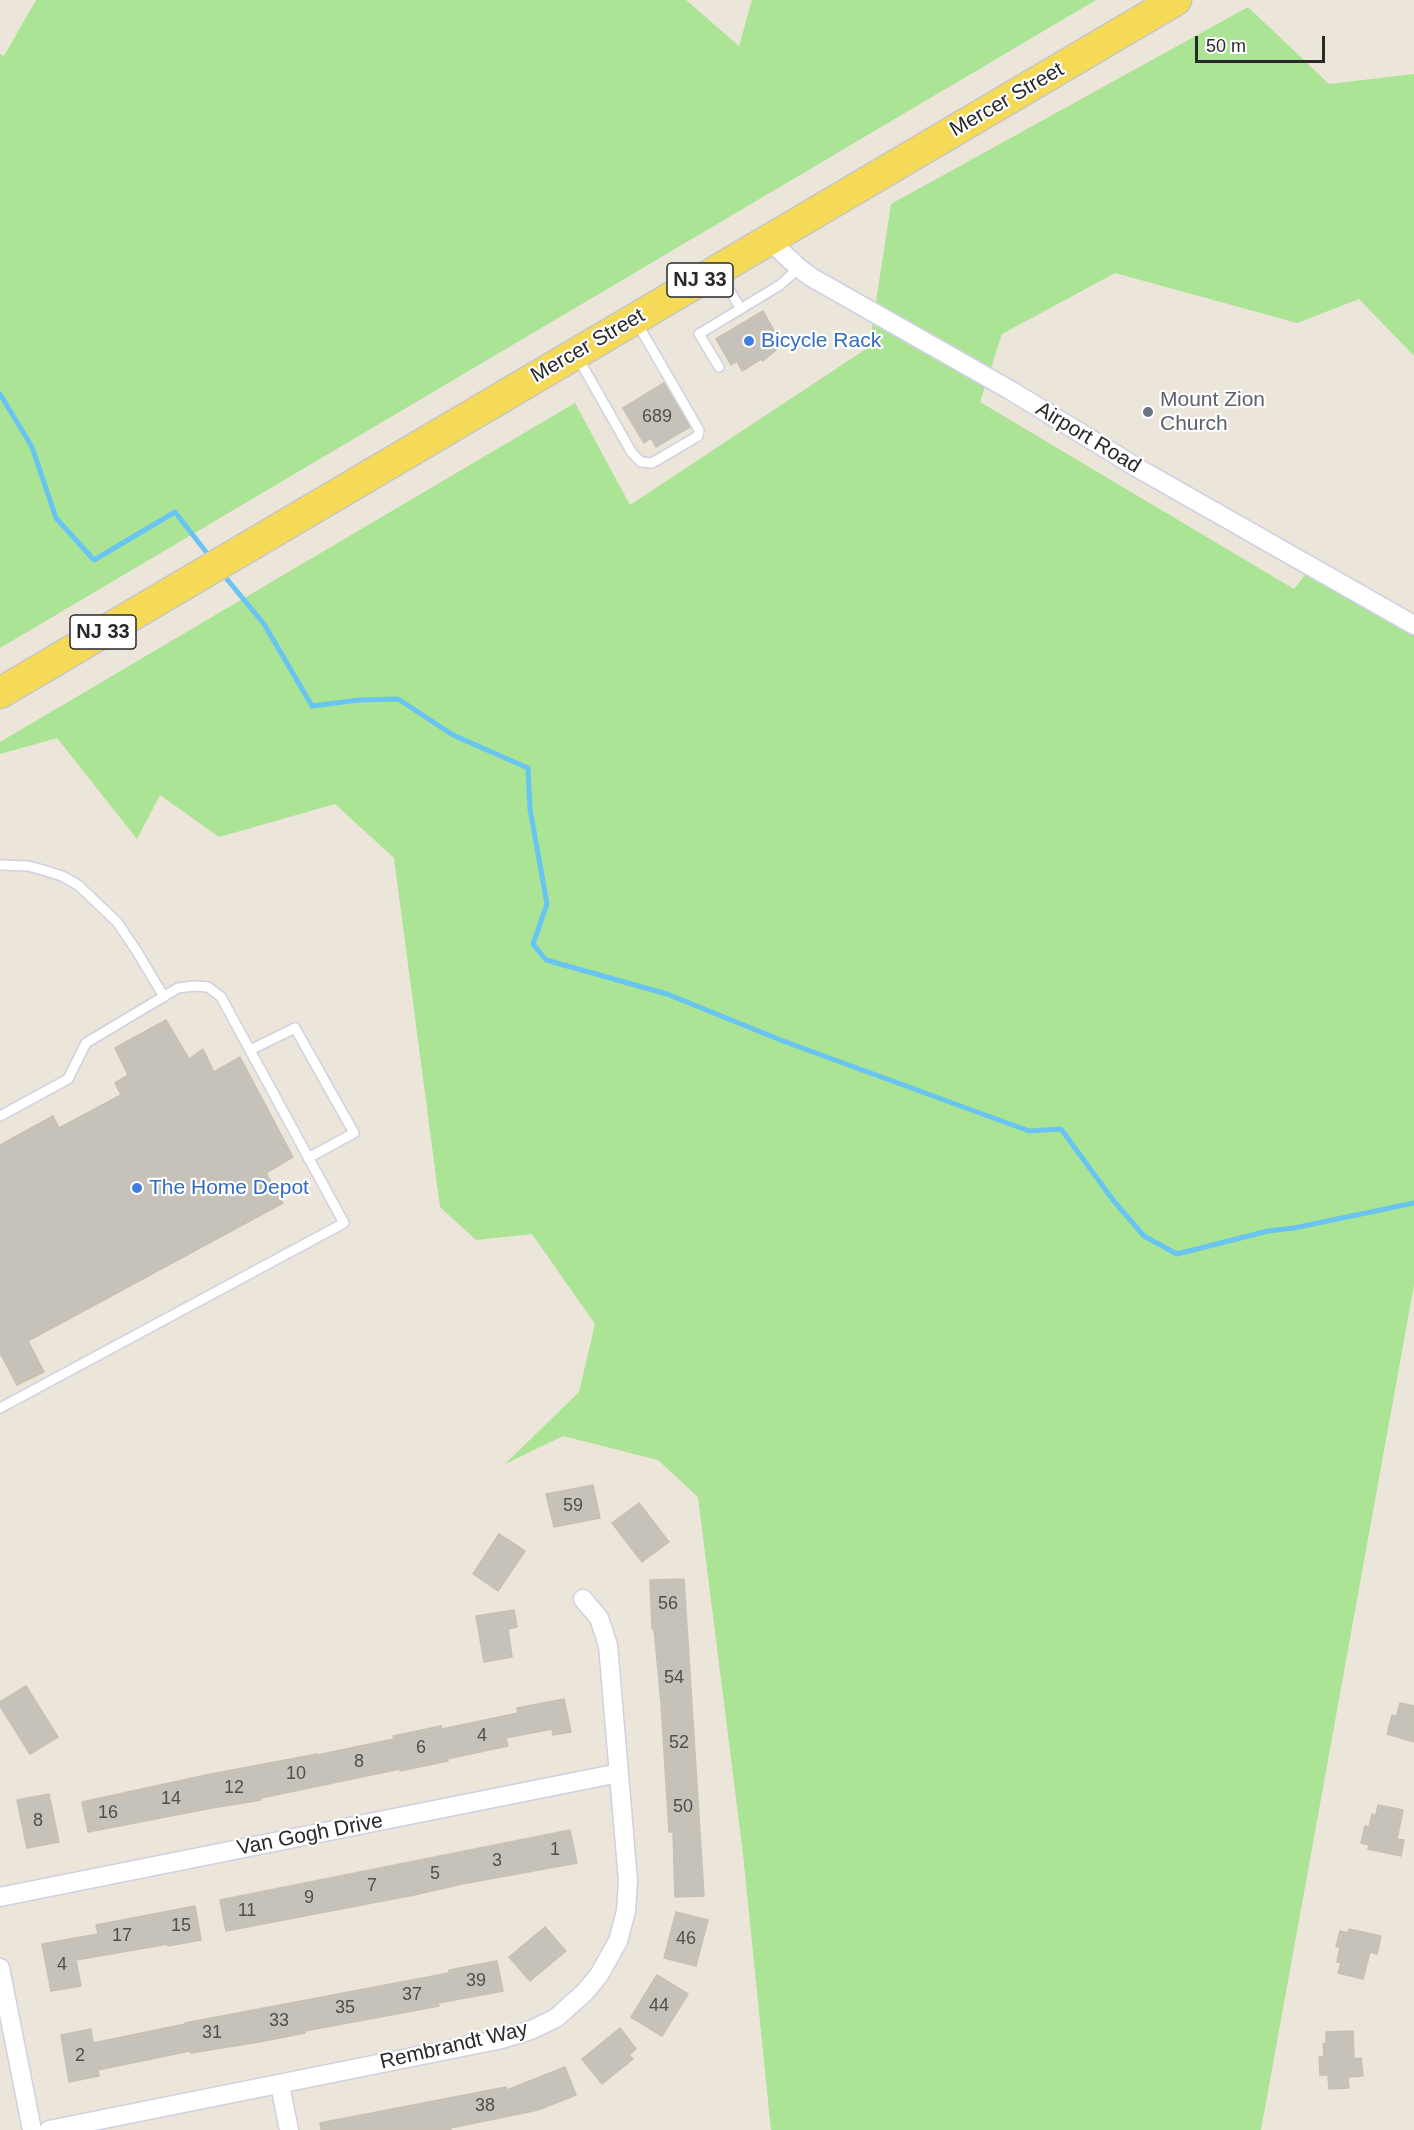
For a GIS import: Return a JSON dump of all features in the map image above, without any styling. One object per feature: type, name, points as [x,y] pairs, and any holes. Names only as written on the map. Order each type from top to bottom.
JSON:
[{"type":"main road","name":"Mercer Street","points":[[0,693],[1176,0]]},
{"type":"street","name":"Airport Road","points":[[769,240],[799,268],[872,312],[1010,390],[1136,467],[1414,625]]},
{"type":"street","name":"Rembrandt Way","points":[[49,2130],[280,2085],[518,2034],[556,2018],[576,2001],[592,1984],[612,1953],[626,1911],[628,1871],[605,1633],[599,1618],[583,1599]]},
{"type":"street","name":"Van Gogh Drive","points":[[0,1897],[619,1773]]},
{"type":"street","points":[[0,1968],[32,2130]]},
{"type":"street","points":[[280,2085],[289,2130]]},
{"type":"lane","points":[[719,367],[699,334],[780,285],[799,268]]},
{"type":"lane","points":[[717,270],[741,309]]},
{"type":"lane","points":[[575,353],[632,453],[641,462],[652,463],[698,436],[699,430],[634,319]]},
{"type":"lane","points":[[0,865],[28,866],[62,876],[78,885],[117,922],[164,997]]},
{"type":"lane","points":[[0,1116],[68,1079],[86,1043],[178,988],[208,987],[221,997],[344,1223],[0,1408]]},
{"type":"lane","points":[[250,1050],[295,1028],[354,1133],[308,1158]]},
{"type":"green space","points":[[36,0],[686,0],[739,46],[752,0],[1096,0],[0,648],[0,54],[4,56]]},
{"type":"green space","points":[[1248,7],[1329,84],[1414,74],[1414,356],[1359,299],[1297,323],[1115,273],[1002,334],[980,402],[1294,589],[1310,569],[1414,624],[1414,1285],[1261,2130],[771,2130],[743,1854],[698,1497],[658,1460],[563,1436],[505,1464],[579,1392],[595,1324],[532,1234],[476,1240],[440,1207],[394,858],[335,804],[219,837],[160,795],[137,839],[57,738],[0,754],[0,742],[575,403],[630,505],[869,347],[891,204]]},
{"type":"building","name":"Bicycle Rack","points":[[763,311],[777,336],[784,343],[763,361],[761,359],[742,371],[737,361],[731,365],[716,339]]},
{"type":"building","points":[[664,383],[690,427],[656,447],[651,438],[644,443],[623,408]]},
{"type":"building","name":"The Home Depot","points":[[166,1020],[189,1059],[203,1049],[214,1072],[240,1057],[293,1157],[266,1173],[283,1203],[28,1341],[44,1372],[17,1385],[0,1353],[0,1145],[53,1116],[59,1128],[121,1095],[115,1083],[128,1075],[115,1048]]},
{"type":"building","points":[[593,1485],[600,1518],[554,1527],[546,1494]]},
{"type":"building","points":[[639,1503],[669,1542],[642,1562],[612,1523]]},
{"type":"building","points":[[499,1534],[525,1551],[498,1591],[473,1574]]},
{"type":"building","points":[[684,1579],[704,1896],[675,1897],[673,1832],[669,1832],[650,1580]]},
{"type":"building","points":[[514,1610],[517,1627],[508,1629],[512,1657],[484,1662],[476,1616]]},
{"type":"building","points":[[26,1686],[58,1737],[30,1754],[0,1706],[0,1702]]},
{"type":"building","points":[[564,1699],[571,1732],[553,1735],[552,1729],[506,1738],[508,1746],[447,1759],[448,1761],[400,1771],[400,1769],[261,1798],[261,1800],[88,1832],[82,1802],[206,1775],[394,1739],[393,1736],[441,1726],[442,1729],[518,1713],[517,1708]]},
{"type":"building","points":[[1400,1703],[1414,1706],[1414,1742],[1387,1734],[1392,1715],[1396,1717]]},
{"type":"building","points":[[49,1794],[59,1842],[27,1848],[17,1800]]},
{"type":"building","points":[[1378,1805],[1403,1810],[1397,1839],[1404,1840],[1401,1856],[1368,1849],[1369,1845],[1361,1843],[1365,1826],[1369,1827],[1372,1814],[1376,1815]]},
{"type":"building","points":[[570,1830],[577,1863],[226,1931],[220,1900]]},
{"type":"building","points":[[195,1906],[201,1940],[76,1960],[81,1986],[51,1991],[42,1944],[98,1934],[96,1925]]},
{"type":"building","points":[[676,1912],[708,1920],[696,1966],[664,1958]]},
{"type":"building","points":[[545,1927],[566,1951],[530,1981],[509,1957]]},
{"type":"building","points":[[1349,1929],[1381,1936],[1377,1954],[1370,1952],[1363,1979],[1338,1973],[1341,1963],[1337,1962],[1340,1947],[1336,1947],[1340,1931],[1348,1933]]},
{"type":"building","points":[[497,1961],[503,1991],[259,2042],[191,2053],[190,2051],[98,2070],[99,2076],[69,2082],[61,2035],[91,2029],[93,2043],[185,2023],[449,1973],[449,1970]]},
{"type":"building","points":[[657,1975],[688,1994],[662,2036],[631,2017]]},
{"type":"building","points":[[620,2028],[636,2049],[629,2055],[633,2059],[602,2084],[582,2059]]},
{"type":"building","points":[[1353,2031],[1354,2059],[1361,2058],[1363,2076],[1348,2077],[1349,2088],[1329,2089],[1328,2075],[1320,2075],[1319,2057],[1324,2057],[1323,2044],[1326,2043],[1326,2032]]},
{"type":"building","points":[[565,2067],[576,2095],[538,2110],[451,2128],[451,2130],[321,2130],[320,2123],[506,2087],[507,2090]]},
{"type":"waterway","points":[[0,394],[32,447],[56,518],[94,560],[175,512],[210,557]]},
{"type":"waterway","points":[[221,572],[264,624],[312,706],[359,700],[398,699],[453,735],[528,768],[530,809],[547,904],[533,944],[546,960],[667,994],[783,1041],[1029,1131],[1061,1129],[1113,1200],[1144,1236],[1177,1254],[1268,1231],[1294,1228],[1414,1203]]},
{"type":"place","name":"Bicycle Rack","points":[[749,341]]},
{"type":"place","name":"Mount Zion Church","points":[[1148,412]]},
{"type":"place","name":"The Home Depot","points":[[137,1188]]}]
